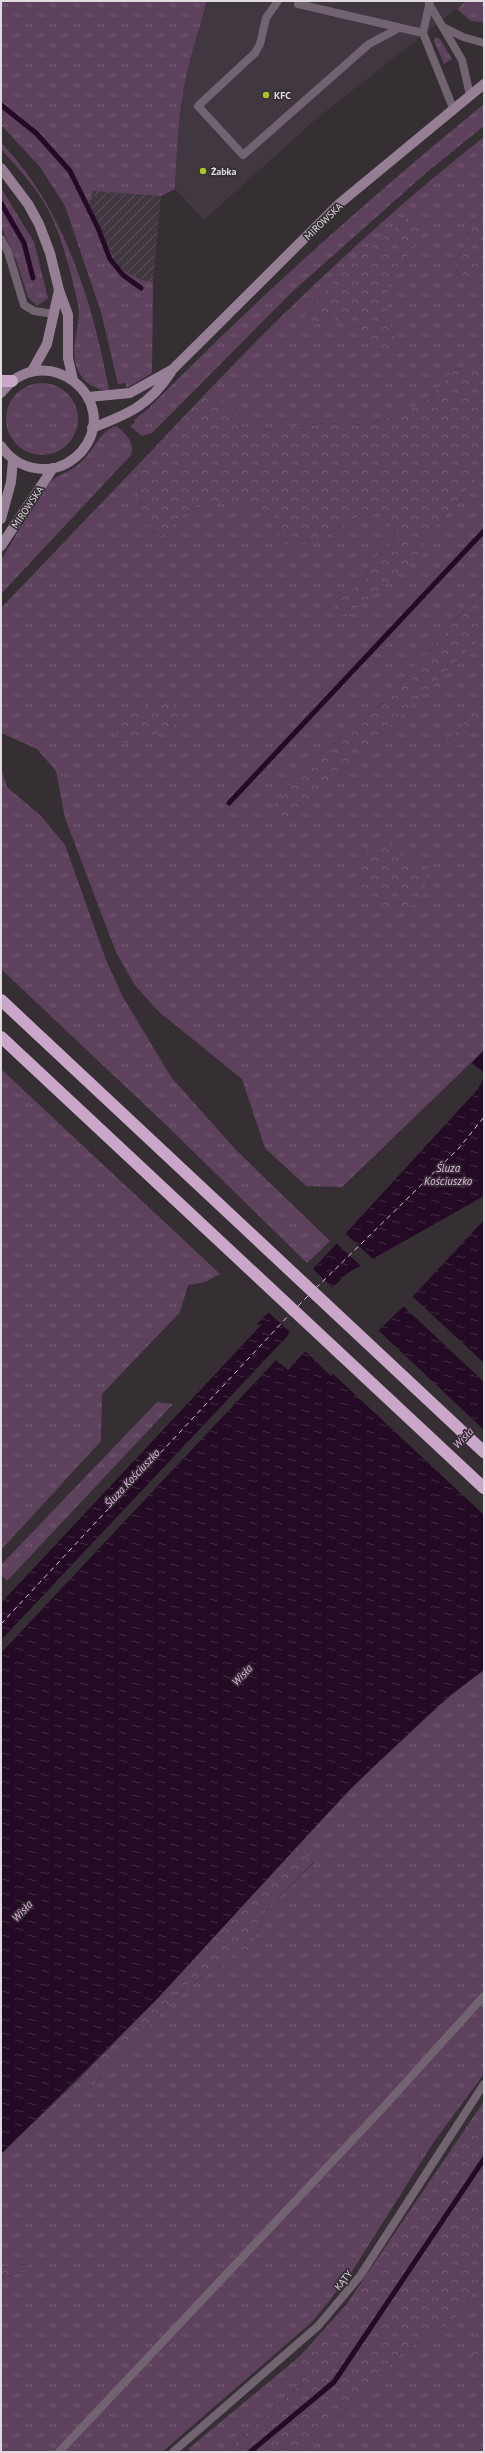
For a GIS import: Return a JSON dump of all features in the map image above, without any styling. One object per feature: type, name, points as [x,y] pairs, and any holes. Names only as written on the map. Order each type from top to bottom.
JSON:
[{"type":"highway","points":[[1,1000],[484,1452]]},
{"type":"highway","points":[[1,1037],[484,1488]]},
{"type":"main road","name":"MIROWSKA","points":[[92,428],[146,403],[160,390],[173,369],[340,203],[484,84]]},
{"type":"main road","points":[[1,168],[15,185],[39,224],[50,253],[58,290],[68,315],[68,358],[73,380]]},
{"type":"main road","points":[[32,371],[47,344],[58,290]]},
{"type":"main road","name":"MIROWSKA","points":[[88,397],[130,393],[173,369]]},
{"type":"main road","points":[[1,393],[7,381],[32,371],[54,371],[73,380],[88,397],[92,412],[92,428],[89,438],[79,454],[67,463],[53,468],[39,469],[26,466],[14,460],[1,446]]},
{"type":"main road","name":"MIROWSKA","points":[[1,519],[11,482],[14,460]]},
{"type":"main road","name":"MIROWSKA","points":[[1,546],[53,468]]},
{"type":"lane","points":[[278,1],[266,18],[260,44],[255,53],[198,106],[243,155],[369,44],[399,28]]},
{"type":"lane","points":[[299,1],[298,4],[423,33]]},
{"type":"lane","points":[[429,3],[462,60],[470,95]]},
{"type":"lane","points":[[429,3],[423,33],[454,108]]},
{"type":"lane","points":[[444,28],[463,37],[484,43]]},
{"type":"lane","points":[[1,239],[8,252],[24,305],[34,311],[54,314]]},
{"type":"lane","points":[[59,2452],[379,2112],[484,1996]]},
{"type":"lane","name":"KĄTY","points":[[173,2452],[318,2326],[360,2276],[484,2084]]},
{"type":"shaded area","points":[[208,1],[466,1],[316,119],[204,220],[175,189],[177,144],[184,88],[189,61]]},
{"type":"shaded area","points":[[93,191],[161,196],[153,282],[141,280],[118,267],[89,203]]},
{"type":"green space","points":[[1,1],[207,1],[190,60],[183,92],[175,189],[161,196],[93,191],[89,203],[118,267],[141,280],[153,282],[152,373],[127,388],[125,383],[118,384],[101,312],[65,206],[40,167],[1,125]]},
{"type":"green space","points":[[466,1],[484,1],[484,22],[471,21],[457,9]]},
{"type":"green space","points":[[435,37],[440,39],[452,59],[444,64],[434,41]]},
{"type":"green space","points":[[484,104],[484,126],[427,172],[292,292],[152,433],[142,436],[130,426],[135,423],[134,420],[149,408],[230,328],[312,252],[440,140]]},
{"type":"green space","points":[[484,137],[484,213],[471,224],[466,244],[456,262],[457,274],[484,285],[484,361],[452,371],[439,388],[422,404],[368,425],[326,423],[261,431],[241,428],[230,404],[209,390],[274,323],[342,259],[412,196]]},
{"type":"green space","points":[[1,143],[23,168],[42,196],[73,258],[95,325],[109,391],[94,387],[82,378],[79,373],[74,352],[79,312],[78,304],[61,240],[45,204],[30,182],[1,149]]},
{"type":"green space","points":[[1,188],[34,242],[48,298],[37,306],[28,297],[16,260],[1,227]]},
{"type":"green space","points":[[484,213],[484,285],[457,274],[456,262],[466,244],[471,224]]},
{"type":"green space","points":[[413,214],[423,232],[387,287],[387,313],[399,350],[393,355],[378,351],[333,317],[309,328],[298,323],[347,267]]},
{"type":"green space","points":[[484,361],[484,476],[477,478],[431,531],[417,559],[344,618],[335,608],[333,602],[364,582],[369,564],[397,534],[383,514],[367,511],[329,534],[295,548],[281,542],[280,524],[270,512],[215,502],[193,506],[161,536],[143,524],[136,467],[209,390],[230,404],[241,428],[261,431],[326,423],[368,425],[422,404],[439,388],[452,371]]},
{"type":"green space","points":[[42,383],[62,389],[72,399],[78,419],[72,439],[62,449],[42,455],[22,449],[12,439],[6,419],[12,399],[22,389]]},
{"type":"green space","points":[[116,426],[131,442],[131,455],[1,594],[1,560],[45,486],[53,479],[79,464],[104,433]]},
{"type":"green space","points":[[136,467],[143,524],[161,536],[193,506],[215,502],[270,512],[280,524],[281,542],[329,534],[367,511],[383,514],[397,534],[369,564],[364,582],[333,602],[416,559],[431,531],[477,478],[484,476],[484,589],[382,704],[308,765],[270,811],[288,821],[377,739],[484,634],[484,702],[447,742],[454,749],[484,718],[484,1050],[342,1187],[306,1186],[265,1148],[242,1079],[158,1011],[134,984],[116,952],[65,818],[56,771],[37,749],[1,733],[1,608]]},
{"type":"green space","points":[[484,589],[484,634],[477,642],[377,739],[288,821],[269,811],[308,765],[382,704]]},
{"type":"green space","points":[[169,697],[181,715],[173,728],[125,744],[116,734],[122,714]]},
{"type":"green space","points":[[484,702],[484,718],[454,750],[446,742]]},
{"type":"green space","points":[[1,768],[7,787],[41,816],[65,845],[106,960],[123,997],[171,1077],[236,1150],[330,1241],[307,1263],[163,1122],[1,969]]},
{"type":"green space","points":[[385,839],[398,854],[427,866],[425,892],[415,906],[384,907],[368,899],[359,869],[370,844]]},
{"type":"green space","points":[[1,1069],[220,1274],[205,1282],[188,1285],[180,1312],[102,1394],[101,1441],[1,1550]]},
{"type":"green space","points":[[157,1402],[173,1404],[7,1581],[1,1575],[1,1565]]},
{"type":"green space","points":[[484,1670],[484,2074],[433,2143],[351,2273],[313,2321],[162,2452],[1,2452],[1,2278],[27,2271],[27,2264],[1,2267],[1,2154],[77,2081],[90,2088],[186,1987],[251,1948],[266,1910],[314,1863],[296,1847],[386,1754],[434,1710]]},
{"type":"green space","points":[[296,1847],[314,1862],[266,1910],[251,1948],[186,1987],[90,2088],[77,2081],[158,1998]]},
{"type":"green space","points":[[484,2101],[484,2276],[454,2320],[400,2354],[304,2452],[225,2452],[302,2384],[300,2356],[346,2305]]},
{"type":"green space","points":[[27,2264],[27,2271],[1,2278],[1,2267]]},
{"type":"green space","points":[[484,2276],[484,2334],[476,2334],[473,2359],[484,2359],[484,2452],[304,2452],[400,2354],[454,2320]]},
{"type":"green space","points":[[476,2334],[484,2334],[484,2359],[472,2359]]},
{"type":"green space","points":[[300,2356],[302,2384],[225,2452],[193,2452],[188,2449]]},
{"type":"water","points":[[484,1050],[484,1075],[482,1071],[472,1063]]},
{"type":"water","name":"Śluza Kościuszko","points":[[484,1077],[484,1196],[346,1274],[1,1640],[1,1603],[262,1324],[256,1325],[314,1268],[478,1089]]},
{"type":"water","name":"Wisła","points":[[484,1220],[484,1670],[449,1696],[351,1788],[158,1998],[1,2154],[1,1653],[276,1360],[288,1370],[305,1351],[331,1376],[403,1307]]},
{"type":"pier","points":[[344,1232],[374,1260],[362,1267],[335,1242]]},
{"type":"pier","points":[[311,1267],[334,1289],[292,1334],[267,1311]]},
{"type":"pier","points":[[411,1295],[484,1363],[484,1382],[402,1305]]},
{"type":"pier","points":[[377,1329],[484,1430],[484,1515],[332,1373]]},
{"type":"waterway","points":[[1,105],[36,133],[70,171],[98,228],[110,259],[123,275],[141,288]]},
{"type":"waterway","points":[[1,203],[24,243],[33,278]]},
{"type":"waterway","points":[[229,803],[484,531]]},
{"type":"waterway","points":[[250,2452],[334,2382],[484,2159]]},
{"type":"ferry route","points":[[316,1288],[459,1148],[484,1117]]},
{"type":"ferry route","points":[[298,1306],[308,1296]]},
{"type":"ferry route","points":[[1,1624],[290,1314]]},
{"type":"place","name":"KFC","points":[[266,95]]},
{"type":"place","name":"Żabka","points":[[203,171]]}]
